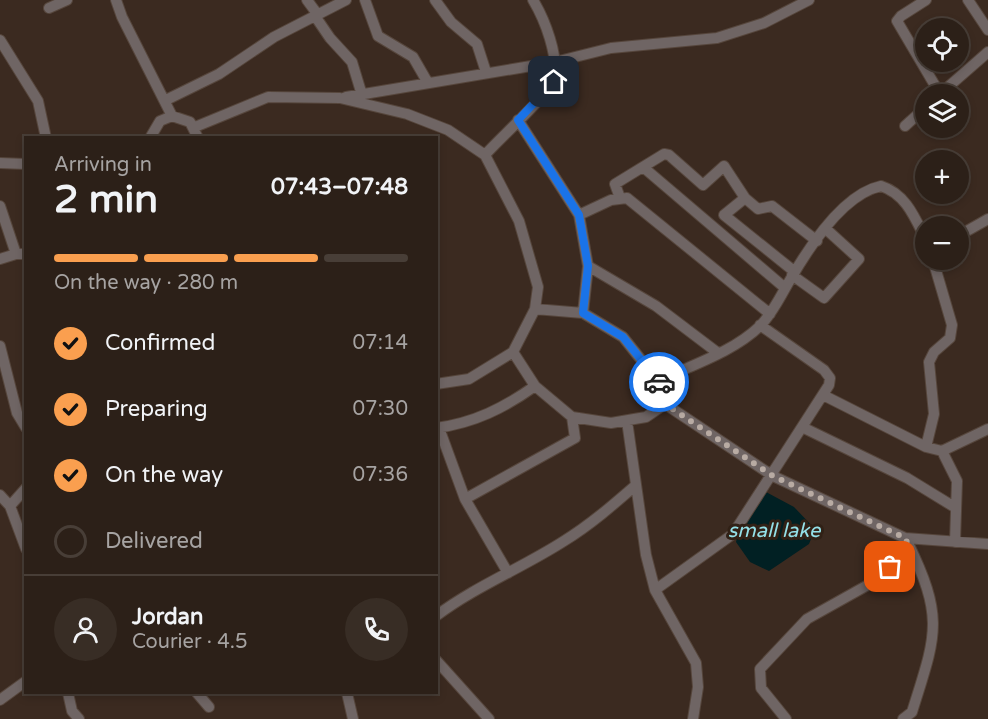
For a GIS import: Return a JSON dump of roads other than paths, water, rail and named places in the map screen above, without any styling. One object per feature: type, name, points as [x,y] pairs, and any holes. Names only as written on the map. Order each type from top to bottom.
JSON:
[{"type":"street","points":[[49,8],[67,0]]},
{"type":"street","points":[[116,0],[122,17],[166,100],[172,116]]},
{"type":"street","points":[[307,0],[330,38],[352,62],[362,95]]},
{"type":"street","points":[[166,100],[219,74],[274,37],[346,0]]},
{"type":"street","points":[[365,0],[378,36],[413,57],[428,83]]},
{"type":"street","points":[[435,0],[451,22],[477,44],[486,72]]},
{"type":"street","points":[[485,155],[554,82],[555,62],[540,13],[533,0]]},
{"type":"street","points":[[195,127],[268,97],[340,98],[555,62],[611,48],[717,38],[764,23],[809,0]]},
{"type":"street","points":[[926,0],[897,21],[934,84]]},
{"type":"street","points":[[968,0],[988,30]]},
{"type":"street","points":[[0,40],[38,101],[46,136]]},
{"type":"street","points":[[951,84],[988,52]]},
{"type":"street","points":[[340,98],[407,114],[448,130],[485,155],[519,221],[538,287],[535,309],[513,352],[470,379],[438,384]]},
{"type":"street","points":[[151,136],[159,121],[172,116],[185,118],[195,127],[197,136]]},
{"type":"street","points":[[905,126],[915,117]]},
{"type":"street","points":[[518,120],[579,215],[588,266],[583,313]]},
{"type":"street","points":[[620,198],[615,184],[663,154],[669,154],[703,185],[724,166],[745,198],[758,210],[772,206],[817,241]]},
{"type":"street","points":[[0,162],[24,164]]},
{"type":"street","points":[[643,166],[785,288]]},
{"type":"street","points":[[658,381],[718,353],[760,325],[770,314],[826,228],[859,194],[881,186],[898,195],[915,220]]},
{"type":"street","points":[[579,215],[620,198],[635,202],[676,240],[770,314]]},
{"type":"street","points":[[745,198],[724,215],[824,298],[859,259],[826,228]]},
{"type":"street","points":[[0,206],[21,254],[0,259]]},
{"type":"street","points":[[969,230],[988,219]]},
{"type":"street","points":[[588,266],[656,306],[718,353]]},
{"type":"street","points":[[926,447],[933,414],[929,362],[934,352],[950,338],[952,325],[936,270]]},
{"type":"street","points":[[535,309],[583,313],[623,337],[658,381],[665,404],[773,476],[907,542],[988,544]]},
{"type":"street","points":[[656,590],[733,534],[773,476],[802,427],[824,396],[830,382],[828,374],[760,325]]},
{"type":"street","points":[[0,346],[17,413],[24,425]]},
{"type":"street","points":[[513,352],[535,386],[572,417],[611,423],[627,421],[646,417],[665,404]]},
{"type":"street","points":[[508,573],[465,499],[438,428],[465,424],[498,410],[535,386]]},
{"type":"street","points":[[824,396],[926,447],[942,451],[988,429]]},
{"type":"street","points":[[465,499],[575,438],[572,417]]},
{"type":"street","points":[[627,421],[646,555],[656,590],[696,663],[698,687],[693,719]]},
{"type":"street","points":[[802,427],[907,478],[956,508]]},
{"type":"street","points":[[942,451],[957,481],[955,542]]},
{"type":"street","points":[[438,614],[456,601],[508,573],[592,522],[636,484]]},
{"type":"street","points":[[10,506],[24,490]]},
{"type":"street","points":[[0,495],[10,506],[24,544]]},
{"type":"street","points":[[907,542],[925,579],[932,602],[934,621],[931,650],[909,717]]},
{"type":"street","points":[[786,719],[761,688],[760,669],[807,619],[875,581],[907,542]]},
{"type":"street","points":[[438,662],[489,719]]},
{"type":"street","points":[[0,700],[24,682]]},
{"type":"street","points":[[68,694],[72,711],[79,719]]},
{"type":"street","points":[[198,694],[209,707]]},
{"type":"street","points":[[346,694],[353,719]]},
{"type":"water","name":"small lake","points":[[766,492],[794,507],[815,529],[809,544],[769,571],[750,562],[736,542],[740,524]]}]
